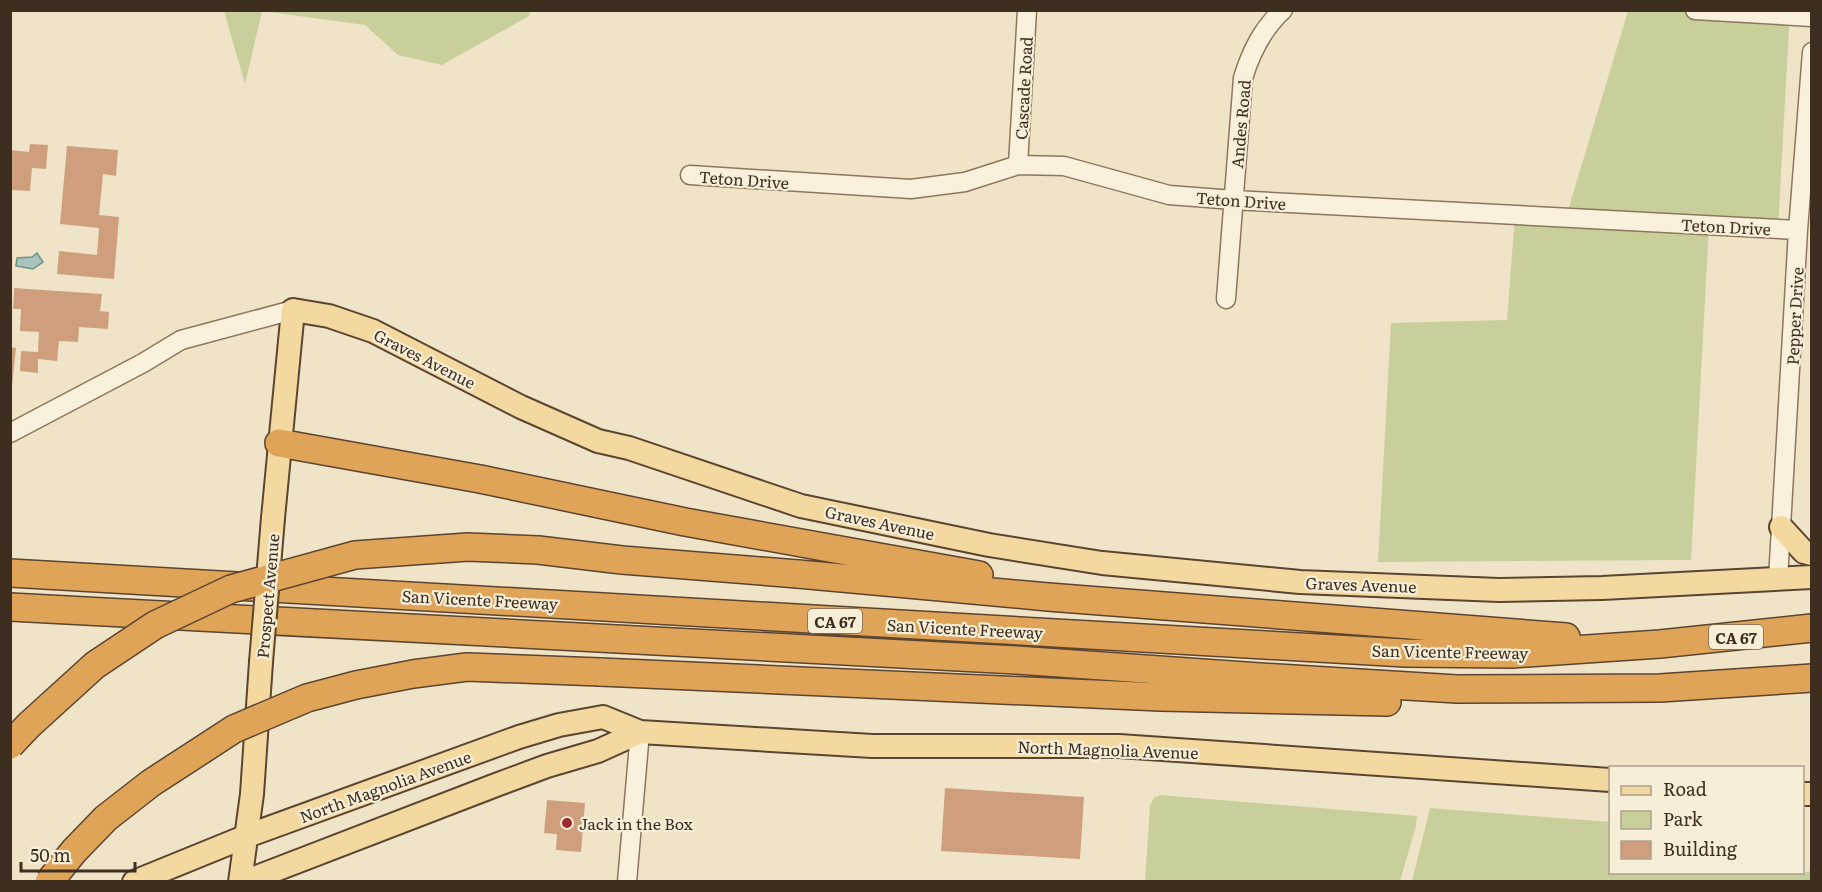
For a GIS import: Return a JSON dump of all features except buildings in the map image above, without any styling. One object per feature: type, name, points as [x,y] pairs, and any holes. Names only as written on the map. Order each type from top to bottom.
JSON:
[{"type":"highway","points":[[279,443],[480,479],[685,522],[1012,581],[1048,597]]},
{"type":"highway","points":[[10,745],[95,665],[155,625],[231,589],[355,555],[468,548],[538,550],[622,560],[1048,597],[1660,644]]},
{"type":"highway","name":"San Vicente Freeway","points":[[10,573],[1405,652],[1512,654],[1660,644],[1812,628]]},
{"type":"highway","name":"San Vicente Freeway","points":[[10,608],[317,622],[1016,660],[1457,689],[1660,688],[1812,678]]},
{"type":"highway","points":[[10,625],[103,627],[317,622]]},
{"type":"highway","points":[[49,882],[74,851],[106,818],[151,783],[234,729],[307,698],[356,685],[413,674],[467,668],[522,668],[1148,697],[1386,702],[1660,688]]},
{"type":"main road","name":"Prospect Avenue","points":[[242,882],[279,443],[293,310]]},
{"type":"main road","name":"Graves Avenue","points":[[293,310],[329,316],[373,331],[521,406],[598,441],[629,448],[801,506],[989,545],[1102,563],[1300,582],[1499,590],[1602,588],[1812,577]]},
{"type":"main road","points":[[1781,527],[1804,552],[1812,554]]},
{"type":"main road","name":"North Magnolia Avenue","points":[[134,882],[247,836],[559,725],[603,717],[640,732],[872,747],[1119,746],[1609,780]]},
{"type":"main road","name":"North Magnolia Avenue","points":[[242,882],[496,785],[598,751],[640,732]]},
{"type":"street","name":"Cascade Road","points":[[1018,165],[1027,10]]},
{"type":"street","name":"Andes Road","points":[[1226,299],[1243,78],[1253,50],[1283,10]]},
{"type":"street","points":[[1695,10],[1812,17]]},
{"type":"street","name":"Pepper Drive","points":[[1778,580],[1798,230],[1812,52]]},
{"type":"street","name":"Teton Drive","points":[[690,175],[910,189],[966,182],[1018,165],[1064,166],[1169,195],[1798,230]]},
{"type":"street","name":"Graves Avenue","points":[[10,433],[181,340],[293,310]]},
{"type":"street","points":[[627,882],[640,732]]},
{"type":"green space","points":[[224,10],[530,11],[529,16],[442,65],[398,55],[365,25],[262,11],[245,84]]},
{"type":"green space","points":[[1628,11],[1790,11],[1778,229],[1709,226],[1691,560],[1378,562],[1391,323],[1507,320],[1515,215],[1566,217]]},
{"type":"green space","points":[[1160,795],[1417,816],[1416,826],[1400,881],[1145,881],[1150,805],[1154,798]]},
{"type":"green space","points":[[1430,808],[1609,822],[1609,874],[1804,874],[1804,872],[1809,872],[1811,867],[1811,881],[1412,881]]},
{"type":"water","points":[[37,253],[43,262],[33,269],[16,266],[17,258],[32,257]]},
{"type":"place","name":"Jack in the Box","points":[[567,823]]}]
